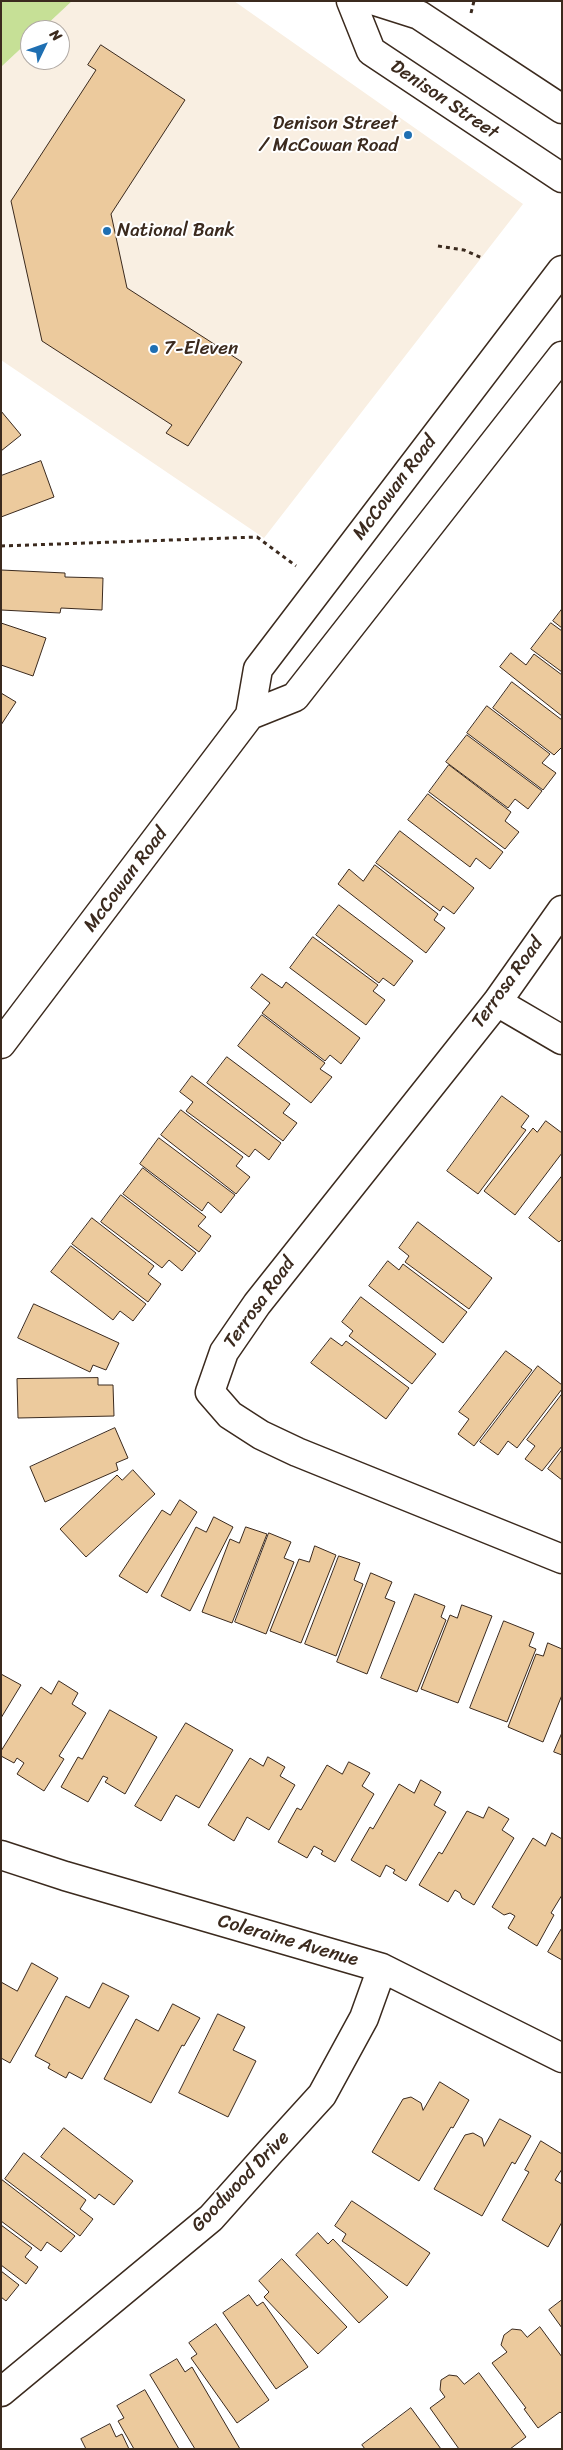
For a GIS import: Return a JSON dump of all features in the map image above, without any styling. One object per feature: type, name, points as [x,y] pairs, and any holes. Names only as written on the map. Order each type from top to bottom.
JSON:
[{"type":"street","name":"Denison Street","points":[[351,1],[371,51],[562,178]]},
{"type":"street","points":[[375,1],[419,15],[562,109]]},
{"type":"street","name":"McCowan Road","points":[[1,1044],[250,715],[258,669],[562,270]]},
{"type":"street","points":[[250,715],[295,697],[562,356]]},
{"type":"street","name":"Terrosa Road","points":[[562,910],[497,1002],[257,1304],[224,1352],[210,1392],[230,1415],[261,1435],[296,1452],[562,1559]]},
{"type":"street","points":[[497,1002],[562,1040]]},
{"type":"street","name":"Coleraine Avenue","points":[[1,1855],[65,1876],[382,1968],[562,2058]]},
{"type":"street","name":"Goodwood Drive","points":[[1,2392],[211,2218],[322,2094],[364,2018],[382,1968]]},
{"type":"path","points":[[438,246],[464,250],[482,258]]},
{"type":"path","points":[[1,546],[257,538],[321,584]]},
{"type":"shaded area","points":[[72,1],[234,1],[523,204],[264,538],[1,360],[1,67],[20,49],[20,70],[70,70],[70,20],[52,20]]},
{"type":"green space","points":[[1,1],[72,1],[52,20],[20,20],[20,49],[1,67]]},
{"type":"building","points":[[101,45],[185,100],[111,214],[127,288],[242,362],[188,446],[166,433],[172,425],[42,341],[11,201],[96,70],[88,65]]},
{"type":"building","points":[[1,411],[21,435],[1,451]]},
{"type":"building","points":[[41,461],[54,497],[1,517],[1,476]]},
{"type":"building","points":[[1,570],[65,573],[65,577],[103,578],[102,610],[61,608],[60,613],[1,610]]},
{"type":"building","points":[[562,609],[562,628],[553,621]]},
{"type":"building","points":[[1,623],[46,638],[33,676],[1,665]]},
{"type":"building","points":[[551,623],[562,631],[562,672],[531,649]]},
{"type":"building","points":[[511,653],[526,665],[534,654],[562,675],[562,716],[500,667]]},
{"type":"building","points":[[512,682],[562,720],[562,747],[554,755],[493,708]]},
{"type":"building","points":[[1,693],[16,702],[1,725]]},
{"type":"building","points":[[487,706],[550,754],[542,763],[556,773],[543,790],[467,733]]},
{"type":"building","points":[[467,735],[542,791],[528,809],[515,799],[508,808],[446,762]]},
{"type":"building","points":[[449,765],[511,812],[505,821],[519,832],[505,849],[429,792]]},
{"type":"building","points":[[428,794],[503,852],[490,869],[476,858],[470,867],[408,820]]},
{"type":"building","points":[[400,831],[474,888],[454,914],[443,906],[440,911],[376,863]]},
{"type":"building","points":[[375,865],[438,914],[434,920],[445,928],[426,953],[338,884],[349,869],[363,881]]},
{"type":"building","points":[[339,905],[413,961],[394,986],[383,978],[379,983],[316,935]]},
{"type":"building","points":[[313,937],[378,985],[373,991],[385,1000],[366,1025],[290,968]]},
{"type":"building","points":[[262,974],[282,988],[286,982],[360,1038],[341,1064],[330,1055],[325,1061],[262,1013],[270,1003],[251,988]]},
{"type":"building","points":[[262,1015],[325,1063],[320,1069],[332,1077],[311,1103],[238,1046]]},
{"type":"building","points":[[227,1057],[290,1104],[283,1113],[297,1123],[283,1141],[207,1083]]},
{"type":"building","points":[[192,1076],[281,1143],[269,1160],[255,1149],[249,1157],[186,1111],[193,1102],[180,1092]]},
{"type":"building","points":[[502,1096],[529,1116],[521,1127],[526,1130],[478,1194],[447,1171]]},
{"type":"building","points":[[181,1110],[243,1157],[236,1166],[250,1177],[236,1194],[161,1135]]},
{"type":"building","points":[[546,1121],[562,1133],[562,1153],[515,1215],[484,1191],[533,1128],[537,1132]]},
{"type":"building","points":[[159,1138],[235,1195],[221,1213],[208,1202],[202,1211],[140,1164]]},
{"type":"building","points":[[143,1168],[206,1217],[198,1226],[211,1236],[199,1252],[123,1194]]},
{"type":"building","points":[[562,1176],[562,1239],[559,1242],[529,1218]]},
{"type":"building","points":[[121,1195],[196,1253],[182,1271],[169,1260],[162,1268],[101,1222]]},
{"type":"building","points":[[92,1218],[154,1266],[148,1274],[161,1284],[148,1302],[72,1244]]},
{"type":"building","points":[[418,1222],[492,1278],[469,1309],[405,1262],[409,1256],[399,1248]]},
{"type":"building","points":[[71,1246],[146,1304],[133,1321],[120,1311],[113,1320],[51,1272]]},
{"type":"building","points":[[388,1261],[399,1270],[403,1264],[467,1312],[443,1343],[369,1286]]},
{"type":"building","points":[[361,1297],[436,1354],[412,1384],[349,1336],[353,1331],[342,1322]]},
{"type":"building","points":[[34,1304],[119,1343],[106,1370],[93,1365],[90,1372],[18,1338]]},
{"type":"building","points":[[331,1338],[342,1346],[346,1341],[409,1388],[386,1419],[311,1363]]},
{"type":"building","points":[[506,1351],[532,1370],[474,1446],[458,1434],[469,1419],[459,1412]]},
{"type":"building","points":[[538,1366],[562,1385],[562,1389],[517,1448],[508,1441],[498,1455],[480,1442]]},
{"type":"building","points":[[98,1378],[98,1385],[113,1385],[114,1416],[18,1418],[17,1379]]},
{"type":"building","points":[[562,1394],[562,1446],[542,1471],[525,1459],[535,1446],[527,1440]]},
{"type":"building","points":[[115,1428],[128,1458],[116,1463],[118,1470],[45,1502],[30,1467]]},
{"type":"building","points":[[562,1450],[562,1480],[548,1469]]},
{"type":"building","points":[[133,1470],[155,1494],[86,1557],[60,1529],[117,1475],[122,1480]]},
{"type":"building","points":[[180,1500],[197,1512],[147,1593],[119,1576],[162,1510],[170,1515]]},
{"type":"building","points":[[214,1517],[233,1527],[190,1611],[161,1596],[196,1527],[206,1532]]},
{"type":"building","points":[[246,1527],[267,1534],[232,1623],[202,1612],[230,1539],[239,1543]]},
{"type":"building","points":[[269,1533],[291,1542],[284,1558],[294,1562],[266,1634],[235,1622]]},
{"type":"building","points":[[315,1546],[336,1555],[301,1643],[270,1631],[299,1559],[309,1562]]},
{"type":"building","points":[[339,1556],[360,1563],[354,1580],[363,1584],[336,1656],[305,1644]]},
{"type":"building","points":[[371,1573],[392,1582],[385,1598],[395,1602],[367,1674],[337,1662]]},
{"type":"building","points":[[415,1594],[445,1606],[441,1617],[446,1620],[417,1692],[381,1678]]},
{"type":"building","points":[[462,1605],[492,1616],[458,1703],[421,1689],[450,1615],[457,1618]]},
{"type":"building","points":[[504,1621],[534,1633],[529,1646],[536,1649],[507,1722],[470,1708]]},
{"type":"building","points":[[548,1643],[562,1649],[562,1695],[543,1742],[508,1727],[536,1654],[543,1656]]},
{"type":"building","points":[[1,1674],[21,1685],[1,1718]]},
{"type":"building","points":[[59,1681],[78,1693],[72,1704],[86,1713],[59,1756],[64,1759],[44,1791],[17,1774],[24,1763],[17,1758],[14,1763],[1,1756],[1,1751],[41,1687],[51,1694]]},
{"type":"building","points":[[110,1710],[157,1737],[125,1794],[105,1782],[108,1778],[103,1776],[88,1802],[61,1787],[78,1757],[82,1759]]},
{"type":"building","points":[[186,1723],[233,1750],[199,1808],[176,1795],[161,1821],[135,1806]]},
{"type":"building","points":[[562,1733],[562,1755],[554,1752]]},
{"type":"building","points":[[268,1757],[285,1767],[280,1776],[295,1785],[269,1830],[247,1817],[234,1841],[208,1825],[250,1758],[263,1766]]},
{"type":"building","points":[[349,1762],[370,1773],[362,1786],[374,1794],[335,1862],[321,1854],[323,1851],[314,1846],[307,1858],[278,1842],[297,1808],[301,1810],[327,1765],[342,1774]]},
{"type":"building","points":[[421,1780],[441,1792],[434,1805],[446,1812],[406,1881],[393,1873],[395,1870],[386,1865],[380,1877],[351,1860],[370,1827],[373,1829],[399,1784],[414,1793]]},
{"type":"building","points":[[489,1807],[509,1819],[502,1830],[514,1838],[474,1905],[462,1898],[460,1893],[455,1890],[448,1902],[419,1885],[439,1852],[442,1854],[467,1811],[483,1818]]},
{"type":"building","points":[[552,1833],[562,1839],[562,1895],[551,1913],[554,1915],[537,1946],[508,1928],[515,1916],[510,1913],[504,1915],[492,1907],[533,1838],[545,1846]]},
{"type":"building","points":[[562,1928],[562,1960],[548,1952]]},
{"type":"building","points":[[32,1963],[58,1978],[10,2063],[1,2058],[1,1982],[17,1991]]},
{"type":"building","points":[[103,1983],[129,1996],[82,2079],[69,2072],[66,2078],[48,2068],[50,2064],[35,2056],[66,1996],[89,2008]]},
{"type":"building","points":[[173,2004],[200,2018],[184,2046],[182,2045],[151,2103],[104,2079],[136,2019],[158,2031]]},
{"type":"building","points":[[218,2014],[245,2027],[233,2050],[256,2061],[228,2117],[179,2093]]},
{"type":"building","points":[[440,2082],[469,2100],[419,2181],[372,2152],[403,2099],[411,2097],[421,2103],[423,2110]]},
{"type":"building","points":[[500,2119],[531,2136],[515,2164],[512,2162],[482,2216],[434,2189],[465,2135],[473,2133],[482,2138],[484,2146]]},
{"type":"building","points":[[64,2128],[133,2181],[114,2205],[99,2194],[95,2199],[41,2157]]},
{"type":"building","points":[[541,2141],[562,2154],[562,2169],[555,2180],[562,2184],[562,2222],[548,2247],[502,2220],[529,2172],[525,2170]]},
{"type":"building","points":[[24,2153],[86,2200],[80,2209],[93,2219],[80,2236],[5,2179]]},
{"type":"building","points":[[1,2179],[75,2236],[61,2252],[47,2242],[41,2251],[1,2221]]},
{"type":"building","points":[[352,2201],[430,2253],[407,2286],[342,2241],[346,2234],[335,2226]]},
{"type":"building","points":[[1,2225],[32,2248],[25,2257],[38,2267],[26,2284],[1,2265]]},
{"type":"building","points":[[318,2233],[328,2244],[333,2239],[388,2297],[359,2323],[296,2255]]},
{"type":"building","points":[[282,2259],[347,2327],[318,2354],[264,2297],[269,2292],[259,2281]]},
{"type":"building","points":[[1,2271],[19,2285],[6,2301],[1,2297]]},
{"type":"building","points":[[249,2295],[257,2306],[263,2302],[308,2367],[276,2389],[223,2313]]},
{"type":"building","points":[[562,2300],[562,2328],[549,2310]]},
{"type":"building","points":[[216,2324],[269,2400],[237,2423],[191,2358],[197,2354],[189,2343]]},
{"type":"building","points":[[540,2327],[562,2357],[562,2414],[560,2412],[538,2428],[524,2409],[526,2408],[492,2363],[507,2352],[501,2345],[504,2335],[512,2329],[521,2330],[527,2337]]},
{"type":"building","points":[[177,2359],[185,2372],[192,2367],[240,2449],[195,2449],[150,2375]]},
{"type":"building","points":[[479,2373],[526,2437],[510,2449],[459,2449],[430,2408],[445,2397],[440,2390],[441,2380],[449,2375],[457,2376],[464,2384]]},
{"type":"building","points":[[145,2390],[179,2449],[134,2449],[118,2421],[124,2418],[117,2406]]},
{"type":"building","points":[[411,2408],[441,2449],[365,2449],[362,2445]]},
{"type":"building","points":[[110,2424],[116,2437],[122,2434],[129,2449],[86,2449],[81,2439]]},
{"type":"place","name":"Denison Street / McCowan Road","points":[[408,135]]},
{"type":"place","name":"National Bank","points":[[107,231]]},
{"type":"place","name":"7-Eleven","points":[[154,349]]}]
